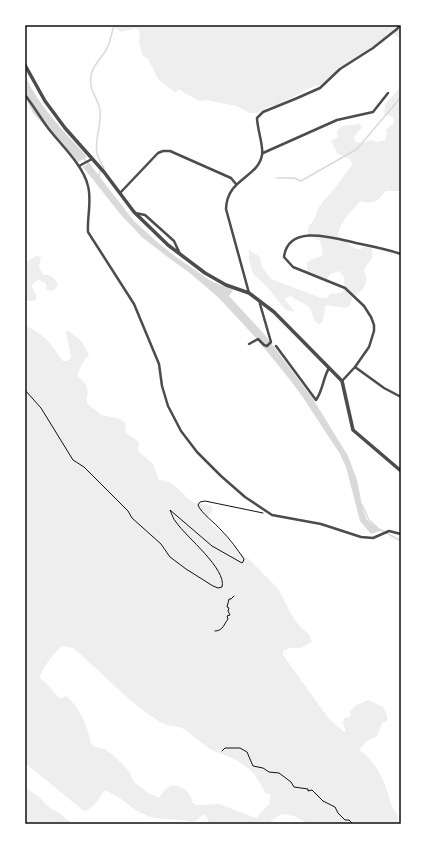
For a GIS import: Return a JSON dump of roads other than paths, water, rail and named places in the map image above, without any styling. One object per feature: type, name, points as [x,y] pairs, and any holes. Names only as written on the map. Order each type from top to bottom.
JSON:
[{"type":"street","points":[[249,293],[226,209],[226,201],[236,184],[259,164],[263,153],[257,126],[257,118],[263,112],[320,88],[340,69],[373,48],[400,25]]},
{"type":"street","points":[[25,65],[45,101],[65,128],[120,193],[134,212],[151,230],[205,273],[226,285],[249,293],[274,312],[342,381],[353,430],[401,471]]},
{"type":"street","points":[[263,153],[337,120],[372,112],[388,93]]},
{"type":"street","points":[[25,94],[58,142],[79,166],[88,186],[90,209],[88,232],[134,304],[159,364],[162,386],[168,406],[181,431],[197,452],[245,497],[269,512],[286,518],[321,524],[361,537],[373,538],[382,536],[389,531],[401,534]]},
{"type":"street","points":[[120,193],[158,153],[163,150],[170,151],[230,178],[236,184]]},
{"type":"street","points":[[79,166],[91,159]]},
{"type":"street","points":[[134,212],[145,216],[174,241],[180,254]]},
{"type":"street","points":[[342,381],[355,367],[369,347],[374,331],[374,325],[364,306],[345,288],[293,267],[284,257],[287,246],[292,240],[305,236],[320,235],[401,254]]},
{"type":"street","points":[[249,344],[258,339],[264,345],[267,346],[270,344],[270,338],[260,301]]},
{"type":"street","points":[[276,346],[316,400],[329,368]]},
{"type":"street","points":[[355,367],[384,388],[401,397]]},
{"type":"waterway","points":[[104,168],[96,148],[100,110],[90,80],[94,67],[108,46],[114,25]]},
{"type":"waterway","points":[[277,178],[294,178],[301,181],[357,149],[401,97]]},
{"type":"waterway","points":[[83,158],[90,165]]},
{"type":"waterway","points":[[99,177],[100,171]]},
{"type":"waterway","points":[[362,505],[369,520],[378,528]]},
{"type":"waterway","points":[[381,530],[401,541]]}]
